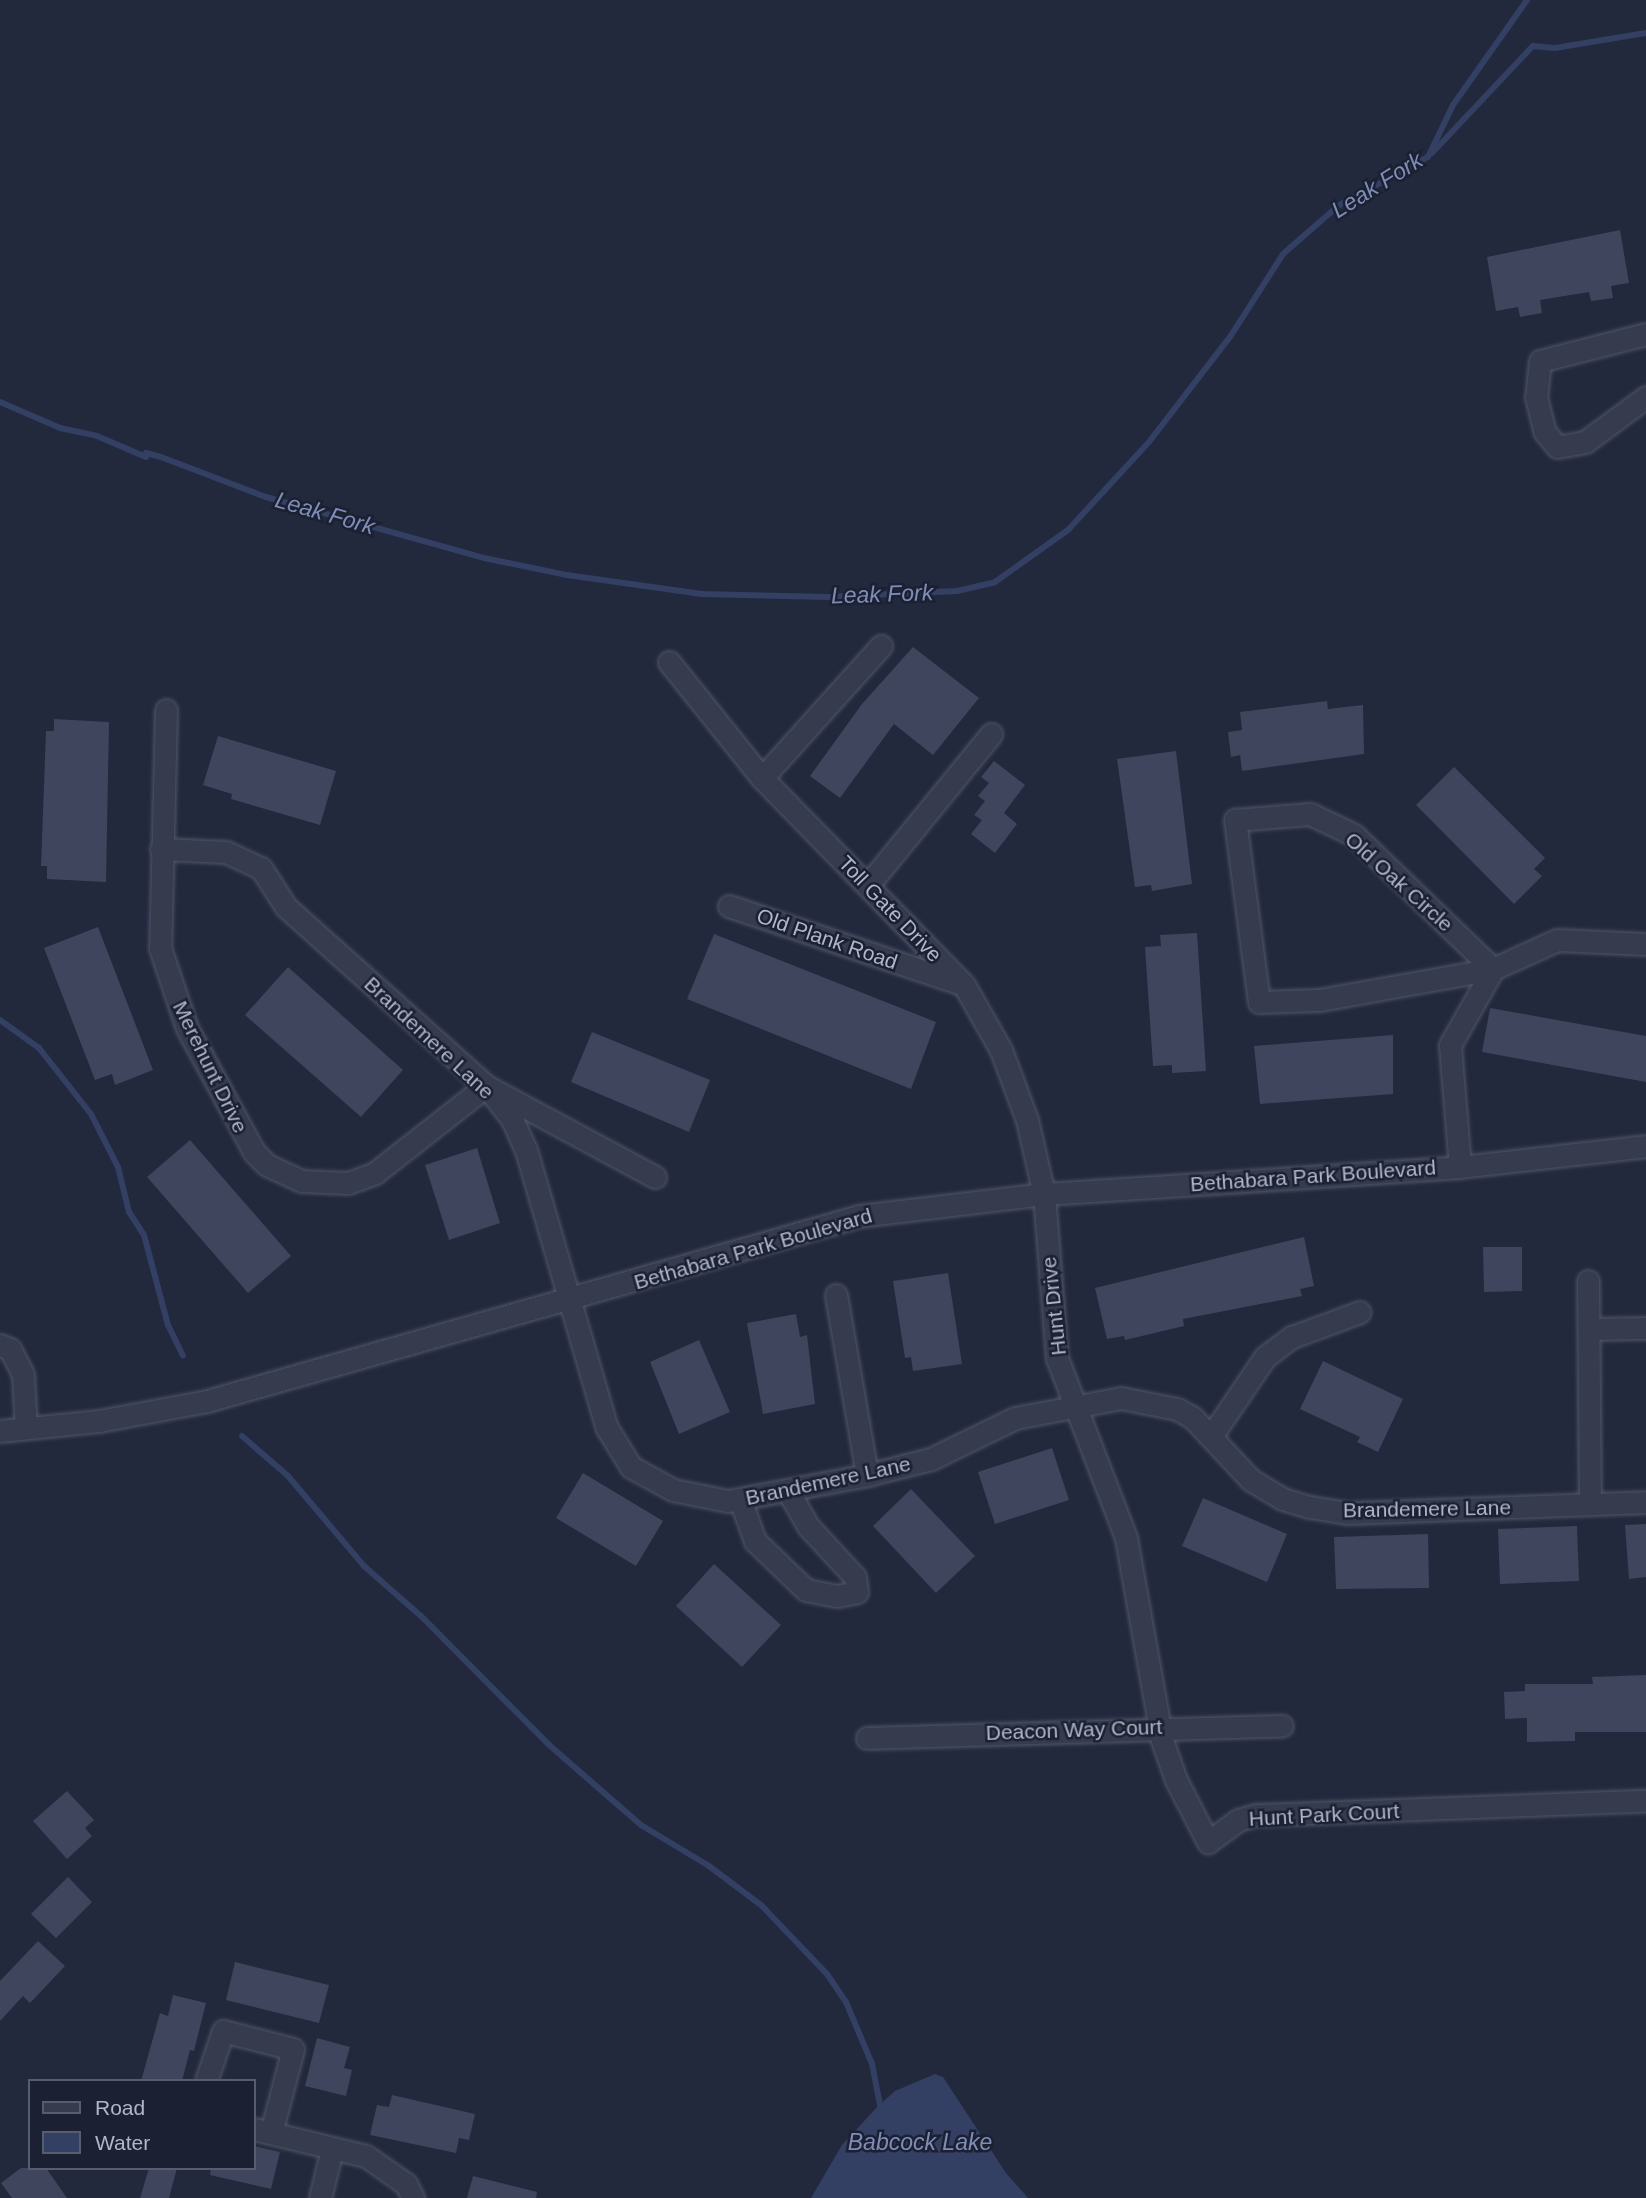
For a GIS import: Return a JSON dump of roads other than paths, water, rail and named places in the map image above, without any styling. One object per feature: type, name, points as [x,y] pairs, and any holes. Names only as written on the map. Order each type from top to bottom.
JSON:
[{"type":"street","points":[[1646,334],[1541,361],[1536,397],[1545,432],[1557,447],[1585,442],[1646,397]]},
{"type":"street","points":[[762,778],[881,646]]},
{"type":"street","name":"Toll Gate Drive","points":[[669,662],[762,778],[964,985],[1015,1084],[1044,1194]]},
{"type":"street","name":"Merehunt Drive","points":[[166,710],[158,923],[166,975],[187,1028],[238,1128],[267,1165],[301,1181],[320,1184],[348,1183],[375,1174],[486,1086]]},
{"type":"street","points":[[868,885],[991,734]]},
{"type":"street","name":"Old Oak Circle","points":[[1310,814],[1354,835],[1493,969],[1319,1000],[1259,1002],[1235,820],[1310,814]]},
{"type":"street","name":"Brandemere Lane","points":[[161,849],[226,852],[261,868],[286,907],[486,1086],[512,1119],[526,1150],[568,1302],[619,1454],[647,1478],[673,1490],[700,1498],[740,1499],[788,1491],[931,1459],[1015,1418],[1075,1406],[1140,1399],[1177,1409],[1212,1435],[1258,1486],[1310,1507],[1347,1513],[1646,1502]]},
{"type":"street","name":"Old Plank Road","points":[[729,906],[964,985]]},
{"type":"street","points":[[1460,1167],[1450,1045],[1493,969],[1557,940],[1646,944]]},
{"type":"street","points":[[486,1086],[655,1177]]},
{"type":"street","name":"Bethabara Park Boulevard","points":[[0,1431],[99,1421],[207,1401],[568,1302],[859,1216],[1044,1194],[1460,1167],[1646,1146]]},
{"type":"street","name":"Hunt Drive","points":[[1044,1194],[1052,1330],[1075,1406],[1095,1453]]},
{"type":"street","points":[[1588,1281],[1590,1504]]},
{"type":"street","points":[[836,1295],[867,1475]]},
{"type":"street","points":[[1212,1435],[1265,1357],[1292,1337],[1360,1312]]},
{"type":"street","points":[[1589,1329],[1646,1328]]},
{"type":"street","points":[[0,1345],[10,1349],[23,1375],[26,1428]]},
{"type":"street","name":"Hunt Park Court","points":[[1095,1453],[1130,1556],[1159,1727],[1176,1780],[1208,1842],[1230,1825],[1256,1815],[1646,1801]]},
{"type":"street","points":[[740,1499],[755,1541],[806,1590],[836,1596],[857,1592],[855,1577],[808,1526],[788,1491]]},
{"type":"street","name":"Deacon Way Court","points":[[867,1738],[1159,1727],[1282,1726]]},
{"type":"street","points":[[207,2079],[223,2031],[293,2049],[262,2131],[366,2157],[407,2184],[412,2198]]},
{"type":"street","points":[[320,2198],[332,2149]]},
{"type":"water","name":"Babcock Lake","points":[[935,2074],[943,2077],[1006,2173],[1028,2198],[811,2198],[842,2145],[878,2106],[895,2091]]},
{"type":"waterway","name":"Leak Fork","points":[[0,402],[60,428],[97,436],[146,457],[146,453],[161,457],[266,497],[484,558],[567,575],[702,594],[829,597],[957,591],[995,582],[1068,530],[1149,442],[1230,337],[1283,254],[1338,206],[1428,157],[1453,105],[1527,0]]},
{"type":"waterway","points":[[1432,153],[1533,46],[1555,48],[1646,33]]},
{"type":"waterway","points":[[0,1020],[39,1048],[91,1114],[118,1167],[129,1212],[144,1235],[168,1325],[183,1356]]},
{"type":"waterway","points":[[242,1436],[288,1476],[364,1566],[421,1616],[548,1744],[641,1825],[709,1866],[762,1906],[827,1974],[846,2002],[872,2064],[881,2110]]}]
